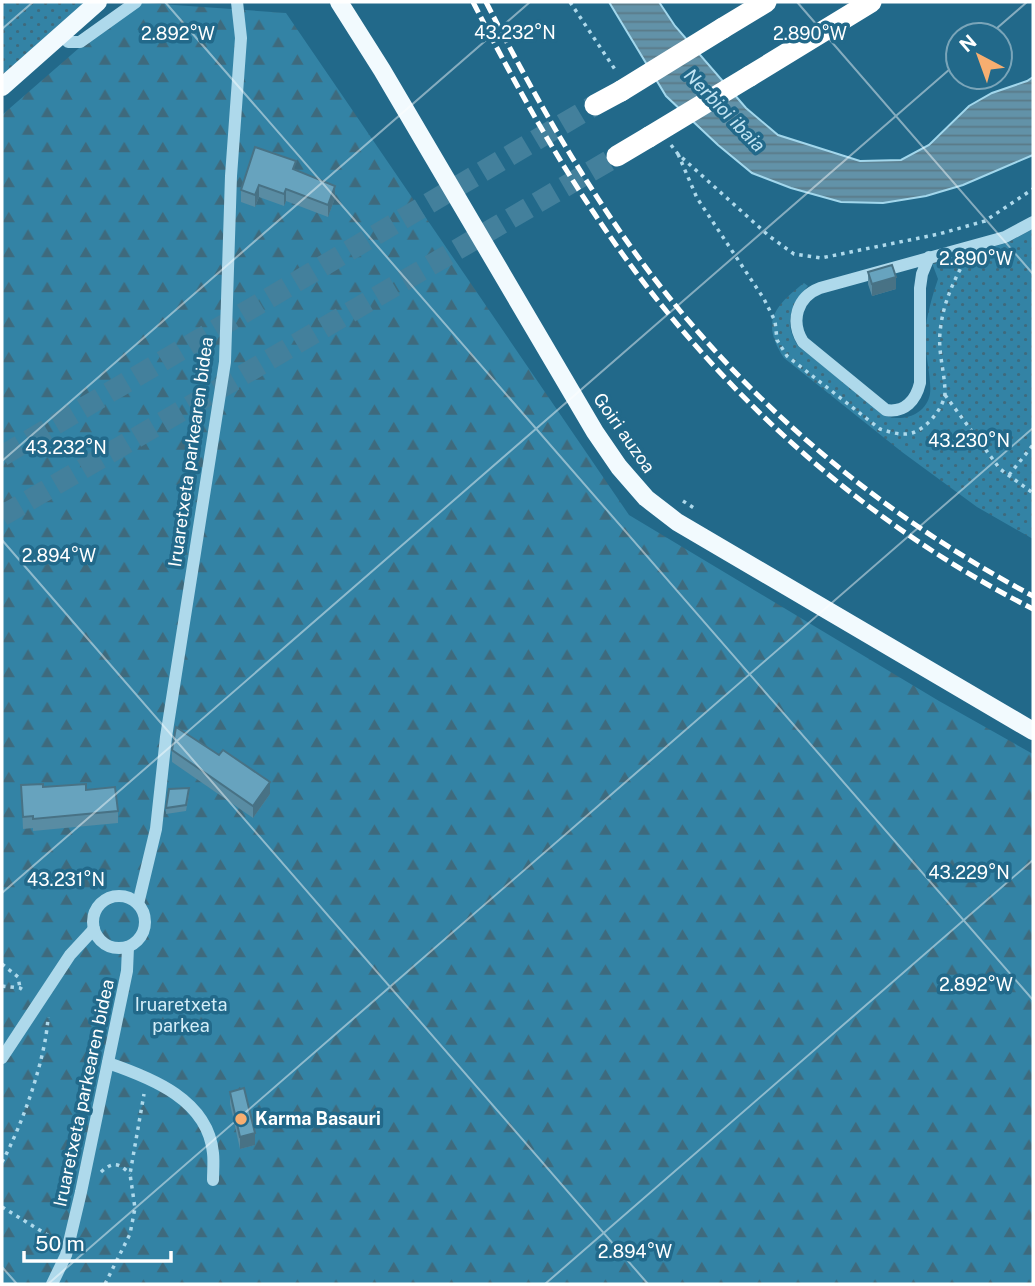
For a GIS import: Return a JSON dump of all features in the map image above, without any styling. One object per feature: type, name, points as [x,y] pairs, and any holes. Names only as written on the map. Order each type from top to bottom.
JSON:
[{"type":"highway","points":[[595,106],[622,85],[766,2]]},
{"type":"highway","points":[[617,156],[660,140],[750,76],[871,2]]},
{"type":"main road","points":[[2,88],[98,2]]},
{"type":"main road","name":"Goiri auzoa","points":[[339,2],[376,59],[595,432],[646,498],[677,522],[1033,731]]},
{"type":"street","points":[[62,34],[68,42],[80,42],[136,2]]},
{"type":"street","name":"Iruaretxeta parkearen bidea","points":[[138,904],[156,829],[166,737],[225,362],[231,176],[241,38],[237,2]]},
{"type":"street","points":[[929,257],[920,288],[918,394],[904,408],[886,410],[803,342],[797,333],[797,310],[811,291],[929,257],[1005,237],[1033,222]]},
{"type":"street","points":[[123,896],[138,904],[145,919],[141,936],[128,947],[119,948],[103,943],[94,929],[95,912],[106,899],[123,896]]},
{"type":"street","points":[[2,1058],[70,955],[94,929]]},
{"type":"street","name":"Iruaretxeta parkearen bidea","points":[[52,1284],[68,1246],[84,1181],[127,971],[128,947]]},
{"type":"street","points":[[108,1063],[146,1077],[178,1095],[191,1106],[204,1124],[213,1151],[214,1181]]},
{"type":"path","points":[[570,2],[622,85]]},
{"type":"path","points":[[660,140],[769,236],[794,254],[821,258],[939,234],[985,221],[1033,189]]},
{"type":"path","points":[[678,154],[697,198],[764,299],[775,321],[777,340],[787,356],[869,422],[894,434],[912,433],[927,423],[939,410],[945,395],[940,336],[943,312],[952,284],[972,246],[968,226]]},
{"type":"path","points":[[945,395],[1000,469],[1033,493]]},
{"type":"path","points":[[1009,475],[1033,444]]},
{"type":"path","points":[[682,501],[703,514]]},
{"type":"path","points":[[2,964],[19,977],[20,988]]},
{"type":"path","points":[[2,986],[20,988],[41,1000],[48,1013],[47,1031],[38,1068],[2,1162]]},
{"type":"path","points":[[105,1284],[130,1234],[135,1208],[131,1174],[146,1077]]},
{"type":"path","points":[[84,1181],[109,1165],[121,1165],[131,1174]]},
{"type":"path","points":[[2,1207],[68,1246]]},
{"type":"green space","points":[[2,2],[97,2],[2,82]]},
{"type":"green space","name":"Iruaretxeta parkea","points":[[132,2],[286,13],[629,515],[939,701],[1033,754],[1033,1284],[2,1284],[2,115]]},
{"type":"green space","points":[[1033,229],[1033,539],[977,507],[902,452],[784,358],[773,335],[772,325],[778,308],[804,283],[808,286],[793,307],[790,322],[798,346],[886,416],[899,418],[913,415],[924,407],[930,394],[925,333],[938,279],[932,263],[1007,243]]},
{"type":"water","name":"Nerbioi ibaia","points":[[609,2],[659,2],[675,26],[746,108],[778,135],[860,161],[901,160],[929,145],[969,106],[998,91],[1014,91],[1014,85],[1033,77],[1033,155],[963,185],[926,196],[883,203],[841,202],[791,188],[752,173],[666,96]]},
{"type":"building","points":[[255,147],[296,161],[293,169],[335,186],[328,205],[286,189],[284,194],[259,185],[255,195],[241,190]]},
{"type":"building","points":[[892,265],[896,277],[872,284],[868,272]]},
{"type":"building","points":[[176,727],[219,755],[223,750],[270,782],[253,806],[172,750]]},
{"type":"building","points":[[43,784],[43,787],[86,784],[86,790],[115,787],[118,811],[33,819],[33,816],[23,817],[21,785]]},
{"type":"building","points":[[189,788],[186,805],[166,808],[169,789]]},
{"type":"building","points":[[244,1088],[255,1133],[240,1137],[230,1092]]},
{"type":"tunnel","points":[[2,456],[595,105]]},
{"type":"tunnel","points":[[2,516],[617,156]]},
{"type":"railway","points":[[473,2],[530,109],[594,213],[637,274],[684,333],[734,388],[788,440],[845,488],[904,532],[967,573],[1033,609]]},
{"type":"railway","points":[[486,2],[540,103],[600,202],[644,265],[684,316],[727,364],[820,452],[871,492],[923,530],[1033,596]]},
{"type":"place","name":"Karma Basauri","points":[[241,1119]]}]
